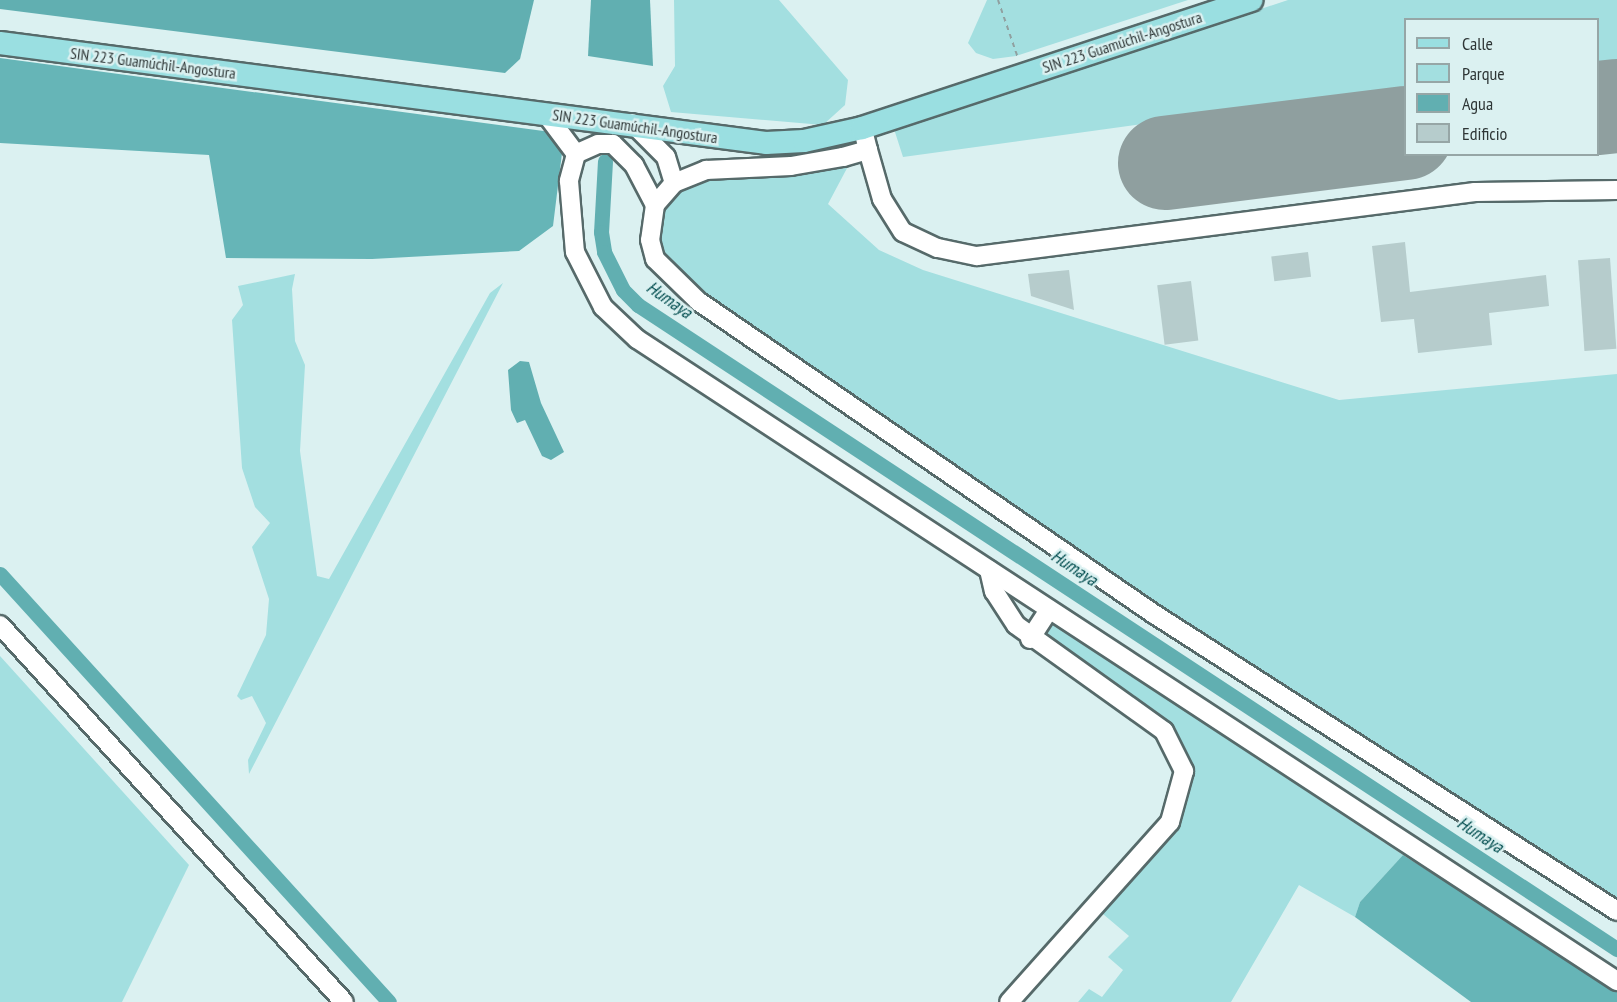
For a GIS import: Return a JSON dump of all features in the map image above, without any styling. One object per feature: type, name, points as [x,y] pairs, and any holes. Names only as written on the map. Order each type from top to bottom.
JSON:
[{"type":"main road","name":"SIN 223 Guamúchil-Angostura","points":[[0,43],[546,114],[632,123],[766,143],[804,141],[862,128],[1251,0]]},
{"type":"street","points":[[546,114],[576,154]]},
{"type":"street","points":[[632,123],[666,157],[674,183]]},
{"type":"street","points":[[862,128],[882,199],[903,232],[938,248],[977,256],[1475,192],[1617,190]]},
{"type":"street","points":[[576,154],[598,144],[613,144],[634,165],[655,205]]},
{"type":"street","points":[[868,150],[791,166],[706,170],[674,183],[655,205],[650,240],[660,268],[742,334],[1154,614],[1617,911]]},
{"type":"street","points":[[576,154],[569,181],[575,252],[603,307],[675,366],[1617,981]]},
{"type":"street","points":[[989,570],[1004,610],[1030,639],[1164,731],[1184,771],[1170,822],[1009,1002]]},
{"type":"street","points":[[1030,639],[1049,610]]},
{"type":"street","points":[[0,625],[344,1002]]},
{"type":"path","points":[[998,0],[1026,74]]},
{"type":"green space","points":[[674,0],[779,0],[848,80],[845,105],[823,125],[671,112],[663,86],[675,66]]},
{"type":"green space","points":[[987,0],[1188,0],[1016,56],[993,59],[976,53],[968,43]]},
{"type":"green space","points":[[1288,0],[1617,0],[1617,89],[1599,92],[1599,18],[1404,18],[1404,116],[1163,148],[1157,122],[903,157],[894,129]]},
{"type":"green space","points":[[854,155],[828,204],[879,250],[923,270],[1339,400],[1617,374],[1617,909],[696,311],[658,269],[651,202],[690,170]]},
{"type":"green space","points":[[295,274],[292,289],[295,341],[305,365],[300,451],[317,576],[329,579],[490,293],[503,283],[249,774],[248,760],[266,723],[252,696],[241,700],[237,696],[266,635],[269,599],[252,547],[270,523],[255,507],[242,468],[232,320],[243,305],[238,286]]},
{"type":"green space","points":[[1051,622],[1403,855],[1360,902],[1355,917],[1299,885],[1231,1002],[1078,1002],[1089,989],[1102,997],[1123,970],[1108,957],[1129,936],[1090,903],[1164,825],[1182,759],[1041,639]]},
{"type":"green space","points":[[0,656],[189,865],[122,1002],[0,1002]]},
{"type":"shaded area","points":[[0,58],[551,132],[562,153],[553,226],[519,251],[372,259],[226,258],[209,155],[0,143]]},
{"type":"shaded area","points":[[1403,855],[1617,989],[1617,1002],[1471,1002],[1355,917],[1360,902]]},
{"type":"water","points":[[0,0],[534,0],[520,59],[505,73],[0,9]]},
{"type":"water","points":[[591,0],[650,0],[653,66],[588,56]]},
{"type":"water","points":[[520,361],[529,362],[541,403],[564,452],[551,460],[542,456],[525,420],[517,423],[511,410],[508,370]]},
{"type":"building","points":[[1405,242],[1410,292],[1546,275],[1549,306],[1489,313],[1492,345],[1418,353],[1414,319],[1381,322],[1372,246]]},
{"type":"building","points":[[1308,252],[1311,277],[1274,281],[1271,257]]},
{"type":"building","points":[[1610,258],[1616,349],[1584,351],[1578,260]]},
{"type":"building","points":[[1069,270],[1074,310],[1031,296],[1028,274]]},
{"type":"building","points":[[1191,281],[1198,341],[1165,345],[1157,285]]},
{"type":"waterway","name":"Humaya","points":[[605,161],[601,232],[604,252],[623,290],[638,305],[1617,949]]},
{"type":"waterway","points":[[0,574],[389,1002]]},
{"type":"runway","points":[[1599,108],[1617,106]]},
{"type":"runway","points":[[1165,163],[1404,133]]}]
